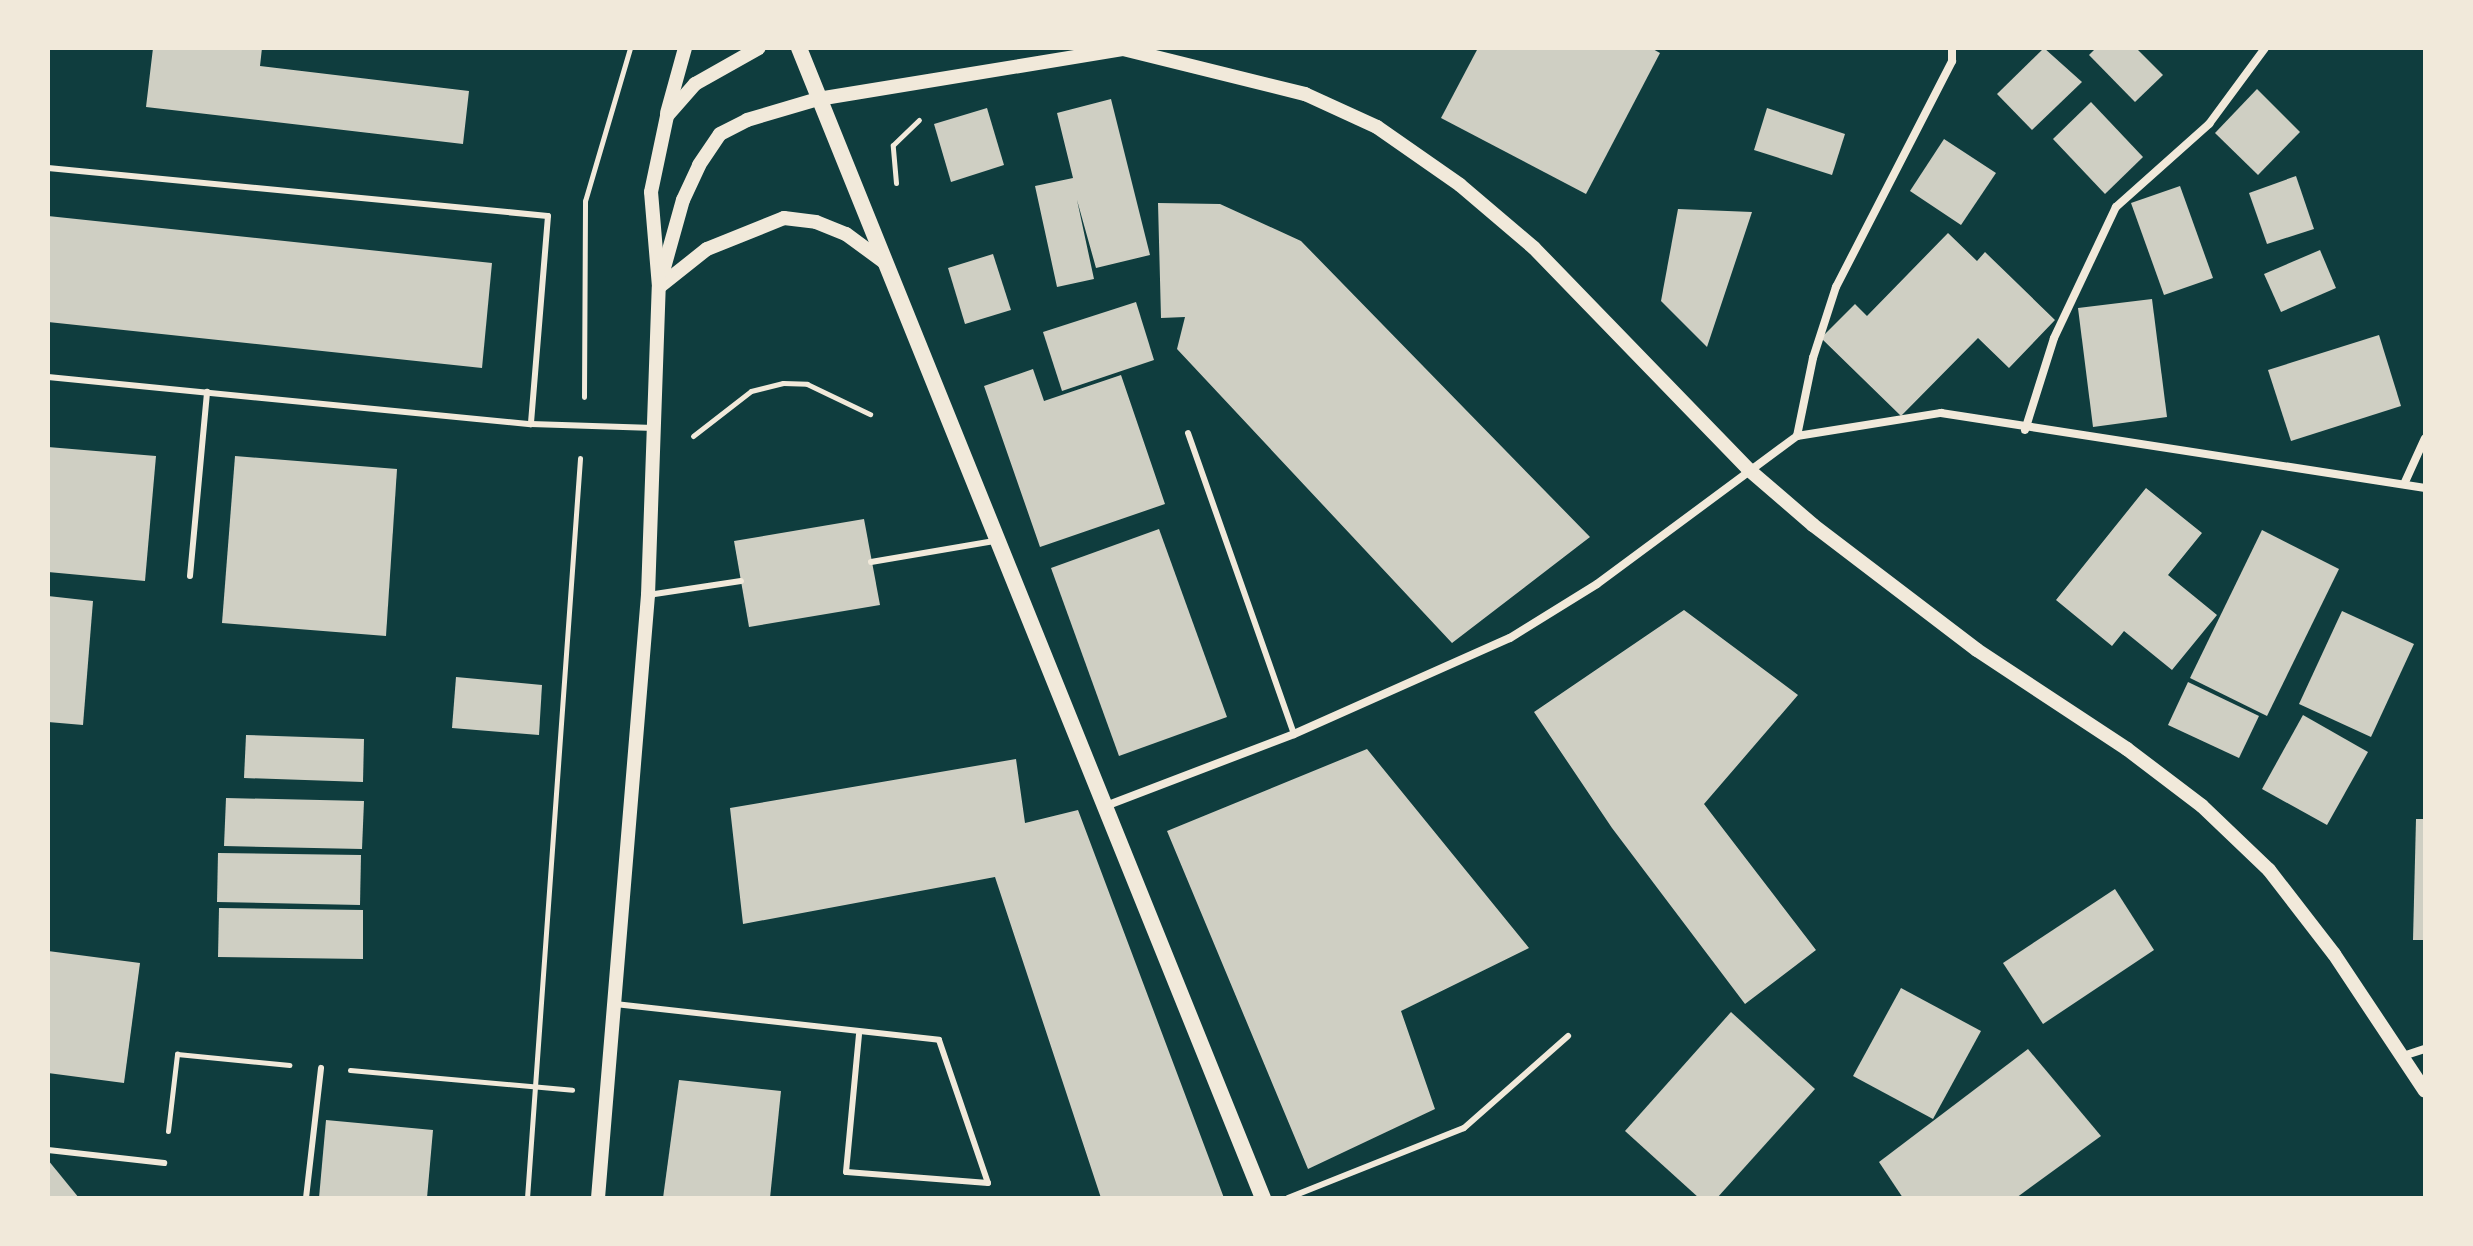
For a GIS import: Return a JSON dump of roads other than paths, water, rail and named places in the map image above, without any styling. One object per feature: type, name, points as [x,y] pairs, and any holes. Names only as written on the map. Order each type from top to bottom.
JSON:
[{"type":"main road","points":[[799,48],[1102,807],[1263,1198]]},
{"type":"street","points":[[598,1198],[648,595],[659,287],[651,192],[685,48]]},
{"type":"street","points":[[667,116],[695,84],[759,48]]},
{"type":"street","points":[[1797,436],[1813,358],[1836,287],[1952,61],[1952,48]]},
{"type":"street","points":[[2025,430],[2054,338],[2116,207],[2209,124],[2265,48]]},
{"type":"street","points":[[659,287],[683,200],[720,134],[747,120],[818,99],[1121,49],[1305,94],[1377,127],[1460,185],[1534,248],[1748,469],[1977,650],[2127,749],[2202,806],[2269,870],[2425,1091]]},
{"type":"street","points":[[659,287],[707,249],[784,218],[816,222],[846,234],[884,262]]},
{"type":"street","points":[[1102,807],[1294,734],[1510,638],[1609,576],[1748,469],[1797,436],[1941,413],[2025,430],[2405,482],[2425,488]]},
{"type":"street","points":[[2405,482],[2425,438]]},
{"type":"street","points":[[2403,1056],[2425,1049]]},
{"type":"lane","points":[[48,168],[548,216],[531,424]]},
{"type":"lane","points":[[48,377],[531,424],[654,428]]},
{"type":"lane","points":[[190,576],[207,392]]},
{"type":"lane","points":[[1188,433],[1294,734]]},
{"type":"lane","points":[[871,562],[995,541]]},
{"type":"lane","points":[[648,595],[741,581]]},
{"type":"lane","points":[[615,1004],[859,1035],[939,1040],[988,1183],[846,1172],[859,1035]]},
{"type":"lane","points":[[1288,1198],[1464,1128],[1568,1036]]},
{"type":"lane","points":[[306,1198],[321,1068]]},
{"type":"lane","points":[[48,1150],[164,1163]]}]
